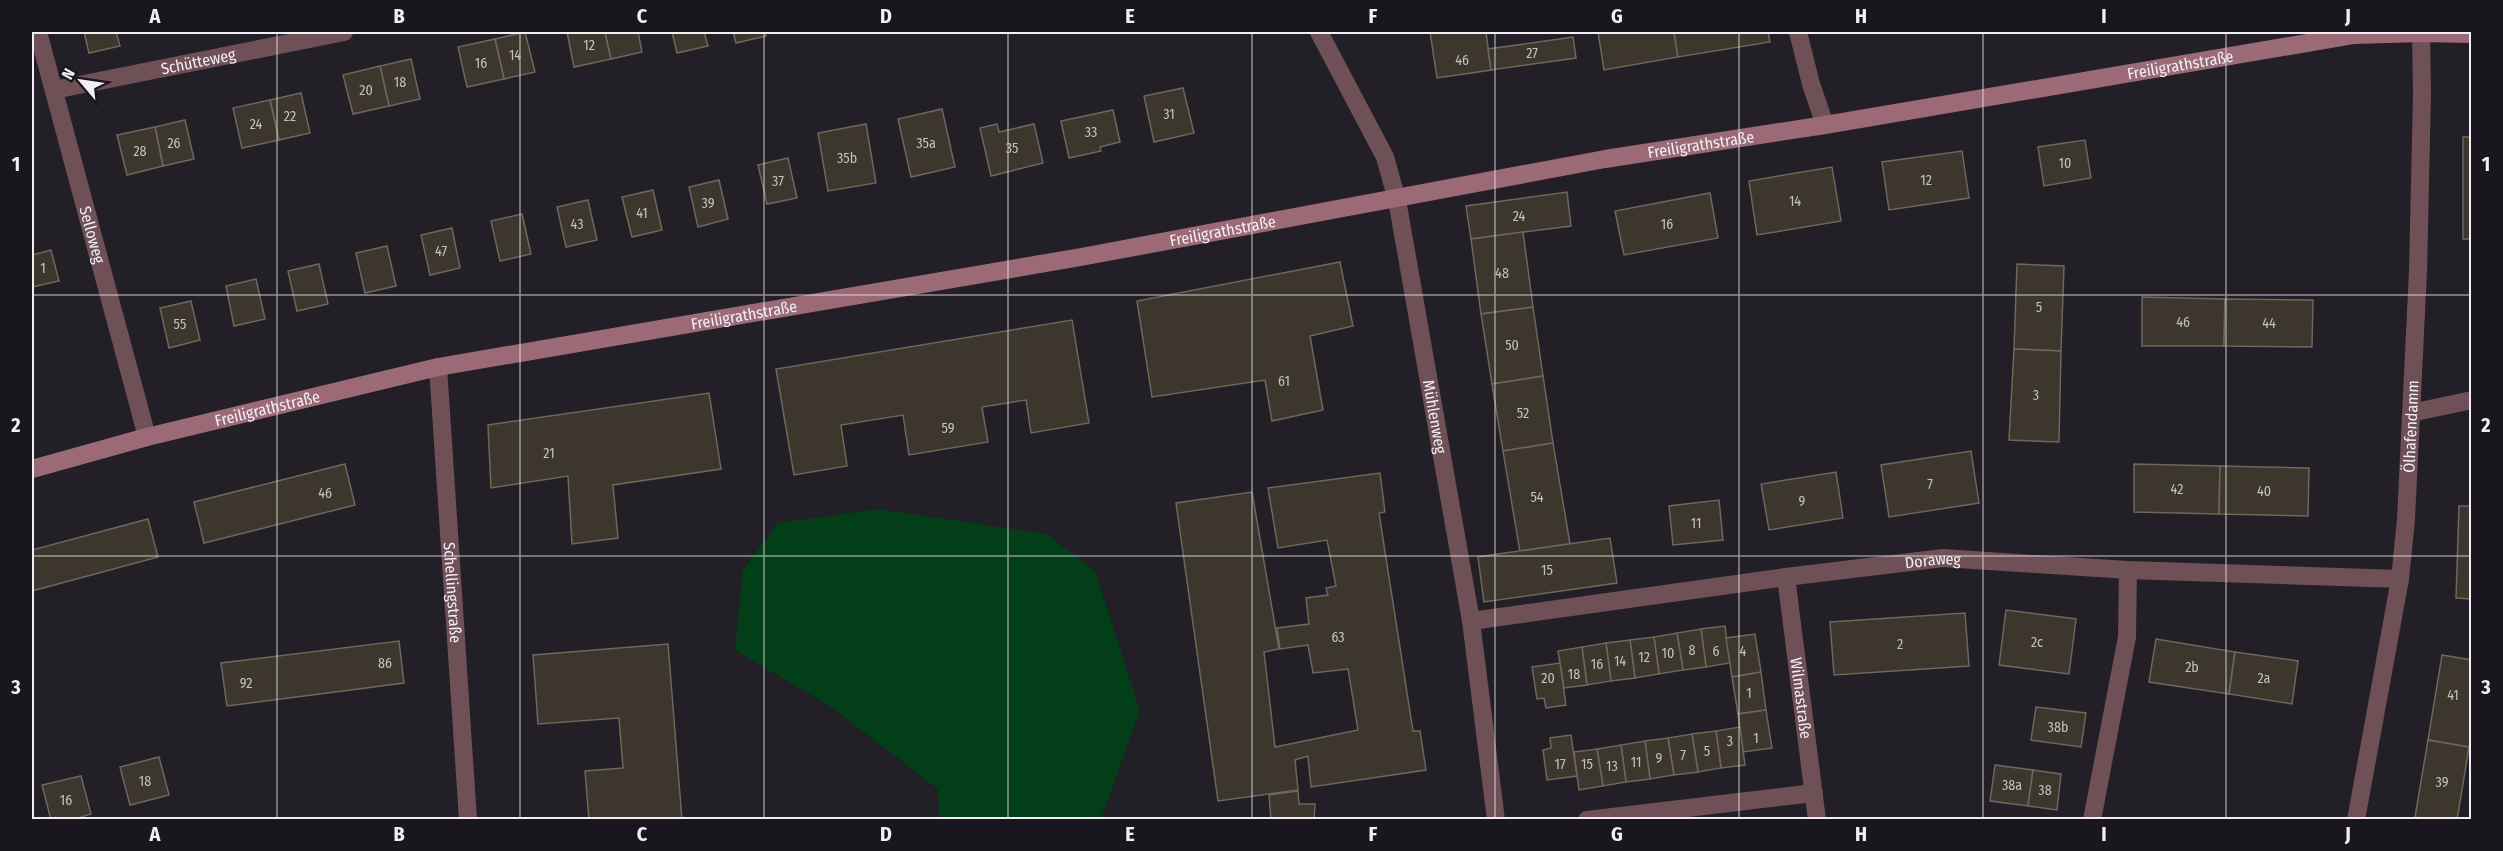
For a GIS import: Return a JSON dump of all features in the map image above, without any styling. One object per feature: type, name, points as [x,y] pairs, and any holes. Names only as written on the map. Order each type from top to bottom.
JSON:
[{"type":"street","name":"Selloweg","points":[[38,32],[147,437]]},
{"type":"street","name":"Schütteweg","points":[[54,90],[344,32]]},
{"type":"street","name":"Mühlenweg","points":[[1319,32],[1385,157],[1397,200],[1471,621],[1496,819]]},
{"type":"street","points":[[1798,32],[1810,84],[1825,125]]},
{"type":"street","name":"Freiligrathstraße","points":[[32,469],[147,437],[438,367],[1081,257],[1397,200],[1605,159],[1825,125],[2354,35],[2421,32],[2472,34]]},
{"type":"street","name":"Ölhafendamm","points":[[2356,819],[2400,579],[2406,519],[2419,212],[2421,32]]},
{"type":"street","name":"Schellingstraße","points":[[438,367],[468,819]]},
{"type":"street","points":[[2411,413],[2472,400]]},
{"type":"street","name":"Doraweg","points":[[1471,621],[1786,577],[1943,558],[2128,570],[2400,579]]},
{"type":"street","points":[[2092,819],[2127,637],[2128,570]]},
{"type":"street","name":"Wilmastraße","points":[[1786,577],[1816,819]]},
{"type":"street","points":[[1587,819],[1814,793]]},
{"type":"green space","points":[[878,509],[1047,534],[1095,571],[1140,711],[1101,819],[939,819],[938,789],[831,707],[735,650],[743,570],[778,523]]},
{"type":"building","points":[[84,32],[116,32],[120,46],[89,53]]},
{"type":"building","points":[[525,32],[535,72],[504,79],[495,39]]},
{"type":"building","points":[[567,32],[605,32],[611,59],[574,67]]},
{"type":"building","points":[[605,32],[638,32],[642,52],[611,59]]},
{"type":"building","points":[[672,32],[704,32],[708,46],[677,53]]},
{"type":"building","points":[[733,32],[765,32],[766,36],[736,43]]},
{"type":"building","points":[[1430,32],[1486,32],[1491,70],[1437,78]]},
{"type":"building","points":[[1598,32],[1674,32],[1678,57],[1604,70]]},
{"type":"building","points":[[1674,32],[1768,32],[1770,42],[1678,57]]},
{"type":"building","points":[[1573,37],[1576,58],[1491,70],[1488,49]]},
{"type":"building","points":[[495,39],[504,79],[467,87],[458,47]]},
{"type":"building","points":[[411,59],[420,99],[389,106],[380,66]]},
{"type":"building","points":[[380,66],[389,106],[353,114],[343,75]]},
{"type":"building","points":[[1183,88],[1194,133],[1154,142],[1144,96]]},
{"type":"building","points":[[301,93],[310,133],[279,140],[270,100]]},
{"type":"building","points":[[270,100],[279,140],[242,148],[233,108]]},
{"type":"building","points":[[942,109],[955,167],[911,177],[898,119]]},
{"type":"building","points":[[1113,110],[1120,142],[1100,147],[1101,151],[1069,158],[1061,121]]},
{"type":"building","points":[[185,120],[194,159],[163,166],[155,127]]},
{"type":"building","points":[[866,124],[876,183],[828,191],[818,133]]},
{"type":"building","points":[[997,124],[999,132],[1034,124],[1043,163],[991,176],[980,128]]},
{"type":"building","points":[[155,127],[163,166],[127,175],[117,135]]},
{"type":"building","points":[[2463,137],[2472,137],[2472,239],[2463,239]]},
{"type":"building","points":[[2085,140],[2091,178],[2044,186],[2038,147]]},
{"type":"building","points":[[1962,151],[1969,198],[1889,210],[1882,162]]},
{"type":"building","points":[[788,158],[797,198],[767,204],[758,165]]},
{"type":"building","points":[[1832,167],[1841,221],[1757,235],[1749,181]]},
{"type":"building","points":[[719,180],[728,219],[698,227],[689,187]]},
{"type":"building","points":[[653,190],[662,230],[632,237],[622,197]]},
{"type":"building","points":[[1567,192],[1571,226],[1471,239],[1466,206]]},
{"type":"building","points":[[1710,193],[1718,238],[1624,255],[1615,211]]},
{"type":"building","points":[[588,200],[597,240],[566,247],[557,207]]},
{"type":"building","points":[[522,214],[531,254],[500,261],[491,221]]},
{"type":"building","points":[[452,228],[460,268],[430,275],[421,235]]},
{"type":"building","points":[[1523,232],[1533,307],[1481,314],[1471,239]]},
{"type":"building","points":[[387,246],[396,286],[365,293],[356,253]]},
{"type":"building","points":[[51,250],[59,281],[32,287],[32,255]]},
{"type":"building","points":[[1340,262],[1353,326],[1310,336],[1323,410],[1272,421],[1265,380],[1152,397],[1137,301]]},
{"type":"building","points":[[319,264],[328,304],[297,311],[288,271]]},
{"type":"building","points":[[2017,264],[2064,266],[2061,351],[2014,349]]},
{"type":"building","points":[[256,279],[265,319],[234,326],[226,286]]},
{"type":"building","points":[[2142,297],[2225,299],[2224,346],[2142,346]]},
{"type":"building","points":[[2225,299],[2313,300],[2312,347],[2224,346]]},
{"type":"building","points":[[191,301],[200,340],[169,348],[160,308]]},
{"type":"building","points":[[1533,307],[1543,376],[1492,384],[1481,314]]},
{"type":"building","points":[[1072,320],[1089,423],[1031,433],[1026,400],[982,407],[988,442],[909,455],[903,415],[841,425],[847,466],[794,475],[776,369]]},
{"type":"building","points":[[2014,349],[2061,351],[2059,442],[2009,440]]},
{"type":"building","points":[[1543,376],[1553,443],[1503,451],[1492,384]]},
{"type":"building","points":[[709,393],[721,469],[613,485],[618,538],[572,544],[568,476],[491,488],[488,425]]},
{"type":"building","points":[[1553,443],[1570,544],[1520,552],[1503,451]]},
{"type":"building","points":[[1971,451],[1979,503],[1889,517],[1881,465]]},
{"type":"building","points":[[345,464],[355,505],[204,543],[194,502]]},
{"type":"building","points":[[2134,464],[2220,466],[2219,514],[2134,512]]},
{"type":"building","points":[[2220,466],[2309,468],[2308,516],[2219,514]]},
{"type":"building","points":[[1836,472],[1843,518],[1769,530],[1761,484]]},
{"type":"building","points":[[1380,473],[1385,512],[1379,513],[1413,731],[1420,731],[1426,770],[1311,787],[1308,756],[1295,760],[1298,790],[1218,801],[1176,503],[1252,492],[1279,649],[1264,652],[1275,747],[1358,730],[1348,669],[1313,673],[1308,645],[1280,649],[1277,628],[1309,624],[1306,598],[1328,595],[1326,588],[1336,586],[1327,540],[1278,548],[1268,488]]},
{"type":"building","points":[[1719,500],[1723,540],[1673,545],[1669,506]]},
{"type":"building","points":[[2459,506],[2472,506],[2472,599],[2456,598]]},
{"type":"building","points":[[148,519],[158,557],[32,591],[32,550]]},
{"type":"building","points":[[1610,538],[1617,583],[1484,602],[1478,557]]},
{"type":"building","points":[[2006,610],[2076,619],[2069,674],[1999,665]]},
{"type":"building","points":[[1965,613],[1969,666],[1834,675],[1830,622]]},
{"type":"building","points":[[1725,626],[1730,663],[1706,667],[1701,629]]},
{"type":"building","points":[[1701,629],[1706,667],[1683,670],[1677,633]]},
{"type":"building","points":[[1677,633],[1683,670],[1659,674],[1654,637]]},
{"type":"building","points":[[1755,634],[1761,672],[1732,677],[1726,638]]},
{"type":"building","points":[[1654,637],[1659,674],[1635,678],[1630,640]]},
{"type":"building","points":[[2156,639],[2235,652],[2229,694],[2149,682]]},
{"type":"building","points":[[1630,640],[1635,678],[1611,681],[1606,643]]},
{"type":"building","points":[[399,641],[404,683],[227,706],[221,663]]},
{"type":"building","points":[[1606,643],[1611,681],[1587,685],[1582,647]]},
{"type":"building","points":[[668,644],[682,820],[589,820],[585,771],[623,768],[619,718],[538,724],[533,655]]},
{"type":"building","points":[[1582,647],[1587,685],[1564,688],[1558,651]]},
{"type":"building","points":[[2235,652],[2298,661],[2292,704],[2229,694]]},
{"type":"building","points":[[2442,655],[2472,660],[2472,730],[2469,747],[2428,740]]},
{"type":"building","points":[[1560,663],[1566,705],[1546,708],[1544,698],[1537,699],[1532,667]]},
{"type":"building","points":[[1761,672],[1766,710],[1738,714],[1732,677]]},
{"type":"building","points":[[2036,707],[2086,713],[2081,747],[2031,740]]},
{"type":"building","points":[[1766,710],[1772,748],[1743,752],[1738,714]]},
{"type":"building","points":[[1740,727],[1745,765],[1721,768],[1716,731]]},
{"type":"building","points":[[1716,731],[1721,768],[1698,772],[1692,734]]},
{"type":"building","points":[[1692,734],[1698,772],[1674,775],[1668,738]]},
{"type":"building","points":[[1571,735],[1577,776],[1547,780],[1543,750],[1551,748],[1550,738]]},
{"type":"building","points":[[1668,738],[1674,775],[1650,779],[1645,741]]},
{"type":"building","points":[[2428,740],[2469,747],[2457,820],[2430,820],[2415,817]]},
{"type":"building","points":[[1645,741],[1650,779],[1626,782],[1621,745]]},
{"type":"building","points":[[1621,745],[1626,782],[1603,786],[1597,749]]},
{"type":"building","points":[[1597,749],[1603,786],[1579,790],[1574,752]]},
{"type":"building","points":[[159,757],[169,795],[130,805],[120,767]]},
{"type":"building","points":[[1995,765],[2033,770],[2028,806],[1990,801]]},
{"type":"building","points":[[2033,770],[2061,774],[2057,810],[2028,806]]},
{"type":"building","points":[[81,776],[91,814],[71,820],[51,820],[42,785]]},
{"type":"building","points":[[1298,791],[1299,804],[1315,804],[1314,820],[1271,820],[1269,795]]}]
